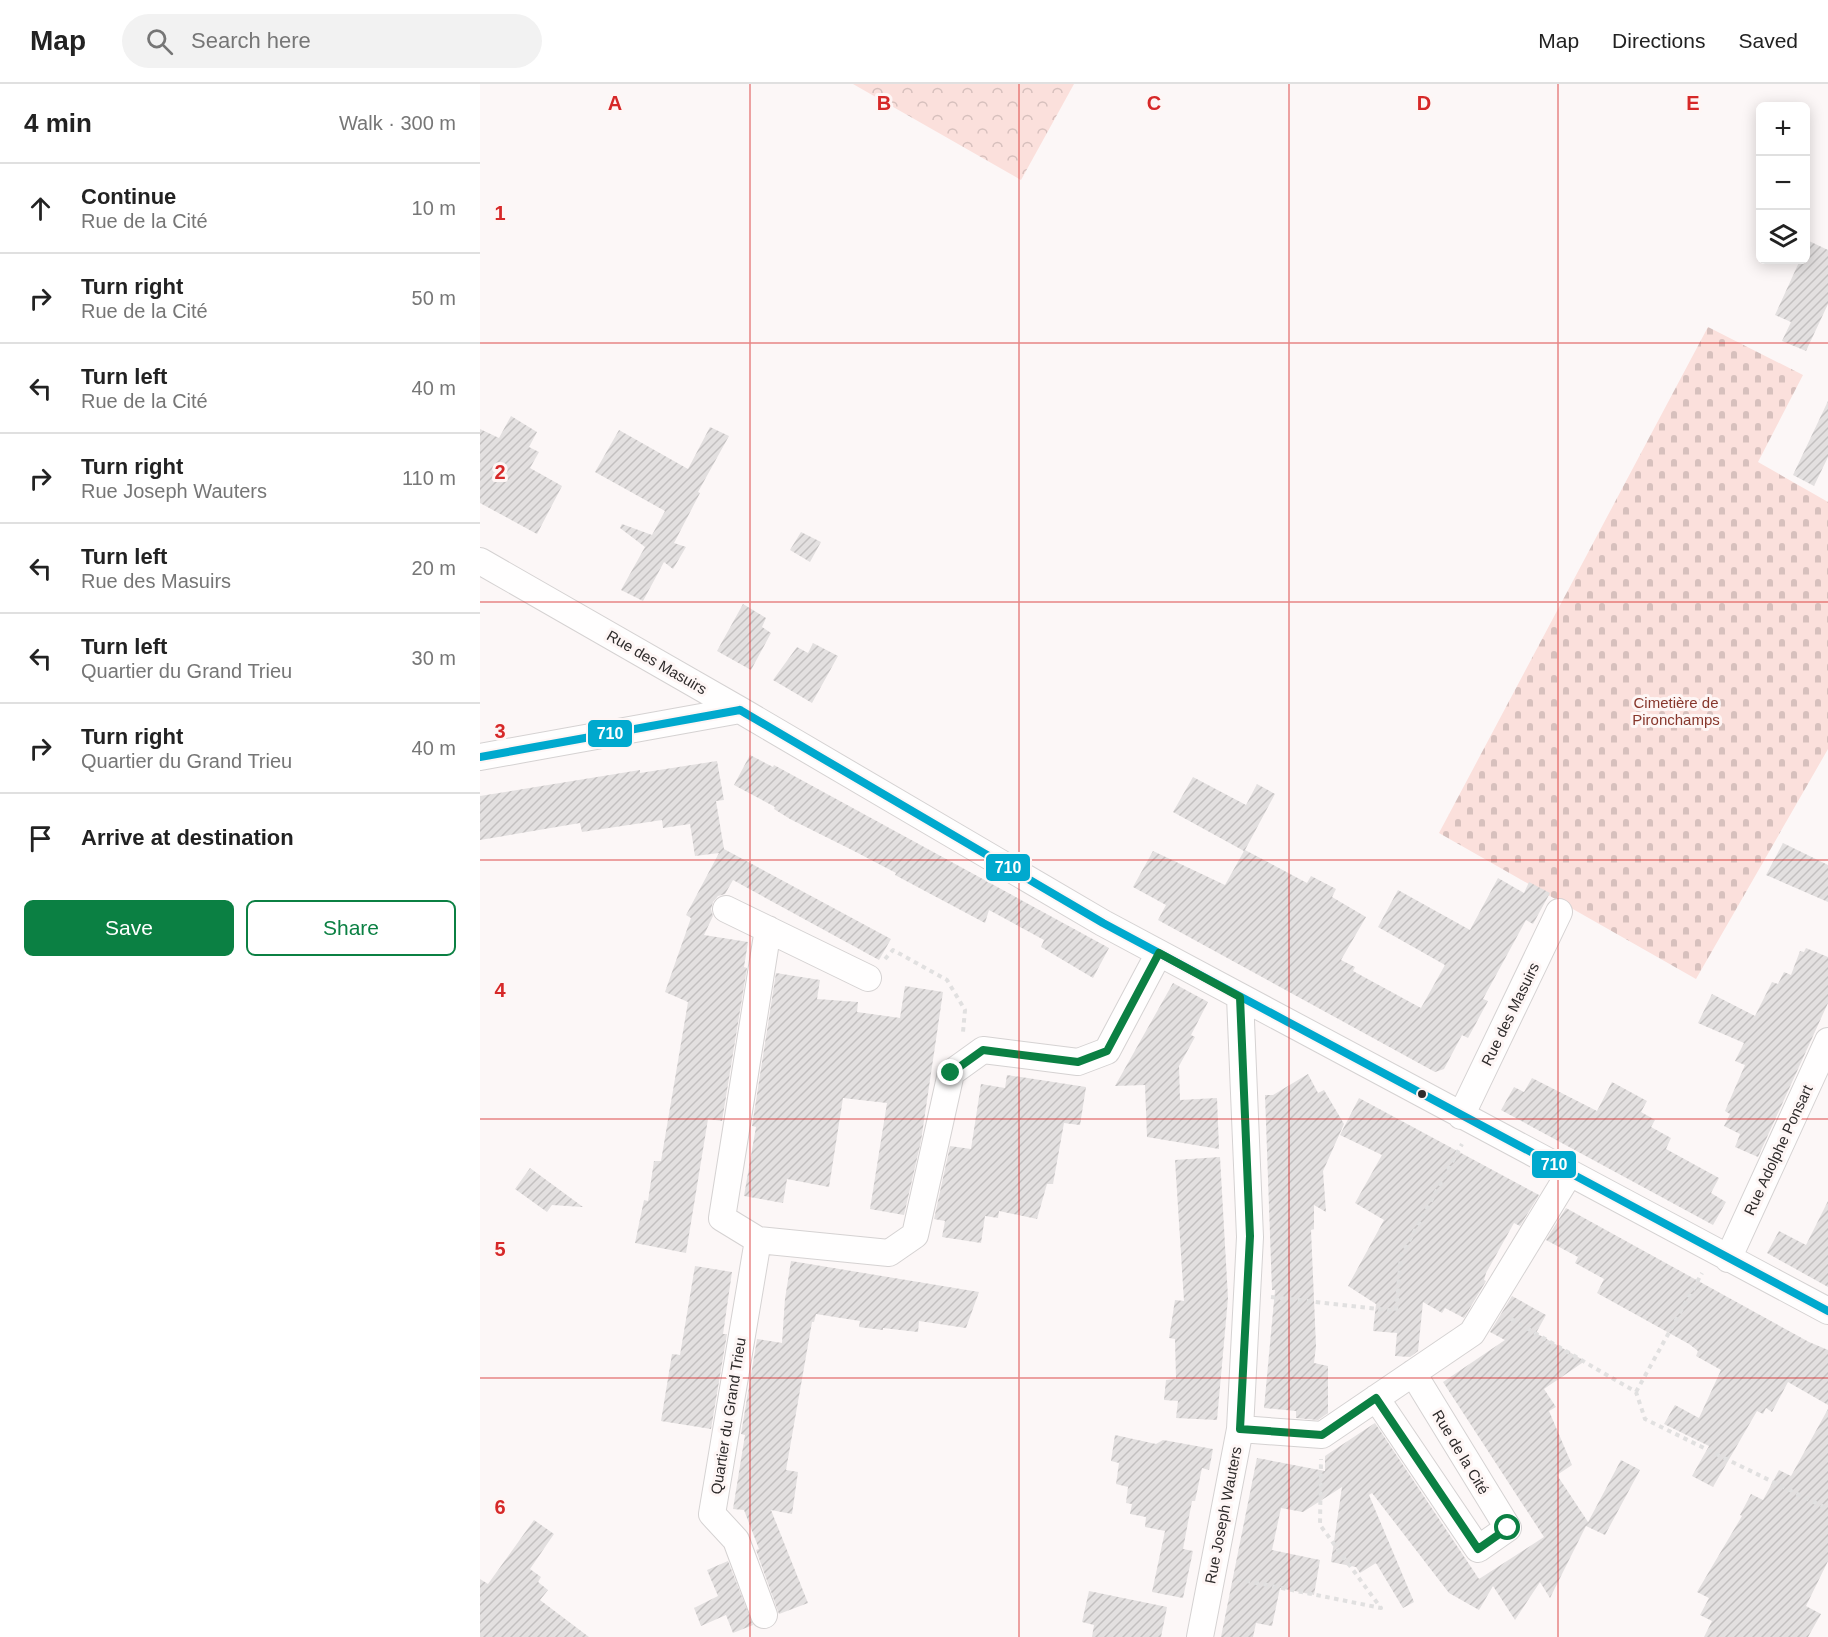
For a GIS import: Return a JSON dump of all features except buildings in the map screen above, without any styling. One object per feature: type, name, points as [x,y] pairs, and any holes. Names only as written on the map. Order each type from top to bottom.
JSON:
[{"type":"street","name":"Rue des Masuirs","points":[[480,561],[741,710],[1093,917],[1828,1311]]},
{"type":"street","points":[[480,757],[741,710]]},
{"type":"street","points":[[726,909],[868,978]]},
{"type":"street","name":"Rue des Masuirs","points":[[1467,1119],[1559,912]]},
{"type":"street","points":[[768,929],[722,1218],[758,1240],[889,1253],[915,1235],[951,1073],[983,1050],[1078,1062],[1107,1051],[1159,953]]},
{"type":"street","name":"Rue Joseph Wauters","points":[[1200,1637],[1240,1429],[1250,1236],[1240,997]]},
{"type":"street","name":"Rue Adolphe Ponsart","points":[[1721,1255],[1828,1041]]},
{"type":"street","points":[[1240,1429],[1322,1435],[1472,1333],[1569,1174]]},
{"type":"street","name":"Quartier du Grand Trieu","points":[[758,1240],[712,1514],[736,1540],[764,1615]]},
{"type":"street","name":"Rue de la Cité","points":[[1376,1398],[1478,1549],[1508,1528],[1413,1373]]},
{"type":"path","points":[[868,978],[893,950],[947,980],[965,1010],[960,1066]]},
{"type":"path","points":[[1247,1295],[1395,1311],[1401,1256],[1467,1119]]},
{"type":"path","points":[[1636,1392],[1721,1255]]},
{"type":"path","points":[[1488,1306],[1636,1392],[1645,1419],[1828,1509]]},
{"type":"path","points":[[1213,1574],[1381,1608],[1320,1525],[1322,1435]]},
{"type":"green space","points":[[853,84],[1074,84],[1021,180]]},
{"type":"green space","name":"Cimetière de Pironchamps","points":[[1708,327],[1803,375],[1758,462],[1828,502],[1828,749],[1696,979],[1439,833]]},
{"type":"transit line","name":"710","points":[[740,710],[1103,923],[1828,1311]]},
{"type":"transit line","name":"710","points":[[480,757],[740,710]]},
{"type":"route","points":[[951,1073],[983,1050],[1078,1062],[1107,1051],[1159,953],[1240,997],[1250,1236],[1240,1429],[1322,1435],[1376,1398],[1478,1549],[1508,1528]]}]
